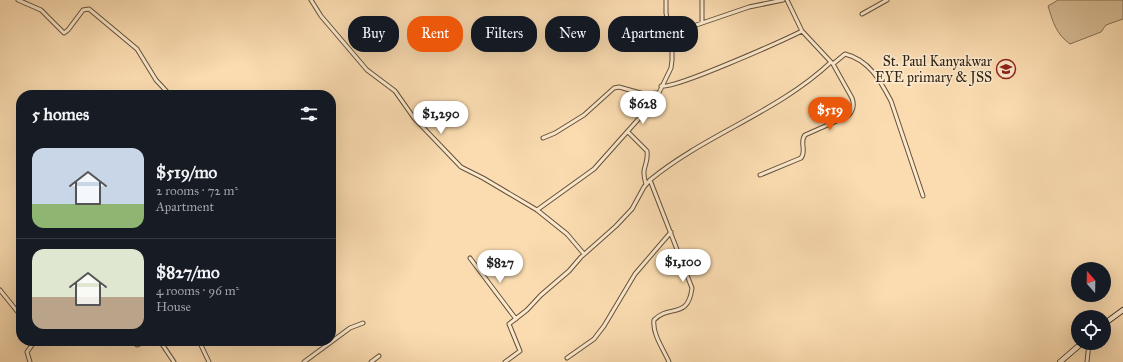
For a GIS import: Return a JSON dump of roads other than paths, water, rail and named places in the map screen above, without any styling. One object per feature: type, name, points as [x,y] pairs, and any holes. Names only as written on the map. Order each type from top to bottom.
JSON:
[{"type":"main road","points":[[1111,319],[1123,310]]},
{"type":"main road","points":[[1060,362],[1074,350]]},
{"type":"street","points":[[18,0],[41,10],[64,33],[83,10],[90,9],[137,50],[156,80],[165,90]]},
{"type":"street","points":[[311,0],[320,16],[367,70],[395,91],[414,118],[461,167],[483,178],[537,210],[568,234],[584,254]]},
{"type":"street","points":[[666,0],[667,16]]},
{"type":"street","points":[[702,0],[702,23]]},
{"type":"street","points":[[698,24],[749,7],[783,0]]},
{"type":"street","points":[[760,176],[801,158],[803,153],[802,141],[805,135],[848,116],[852,113],[854,104],[832,63],[802,31],[787,0]]},
{"type":"street","points":[[862,14],[888,0]]},
{"type":"street","points":[[661,86],[667,87],[698,75],[802,31]]},
{"type":"street","points":[[537,210],[594,168],[628,132],[639,117],[653,106],[657,93],[672,64],[671,52]]},
{"type":"street","points":[[505,362],[520,350],[508,326],[569,271],[584,254],[626,216],[650,180],[726,131],[786,96],[845,54],[855,56],[876,73],[891,101],[923,196]]},
{"type":"street","points":[[543,138],[555,133],[584,115],[614,88],[619,87],[644,94],[657,93]]},
{"type":"street","points":[[628,132],[647,151],[648,160],[643,171],[646,184]]},
{"type":"street","points":[[650,180],[692,288],[690,300],[685,307],[676,312],[661,314],[654,320],[653,326],[669,362]]},
{"type":"street","points":[[567,358],[594,339],[604,326],[635,274],[671,232]]},
{"type":"street","points":[[470,258],[516,319]]},
{"type":"street","points":[[0,290],[16,310]]},
{"type":"street","points":[[336,338],[350,328],[363,323]]},
{"type":"street","points":[[30,362],[27,352],[31,346]]},
{"type":"street","points":[[163,346],[174,362]]},
{"type":"street","points":[[201,346],[208,362]]},
{"type":"street","points":[[304,362],[326,346]]},
{"type":"street","points":[[1087,362],[1088,350]]},
{"type":"street","points":[[371,362],[379,356]]},
{"type":"place","name":"St. Paul Kanyakwar EYE primary & JSS","points":[[1006,69]]}]
